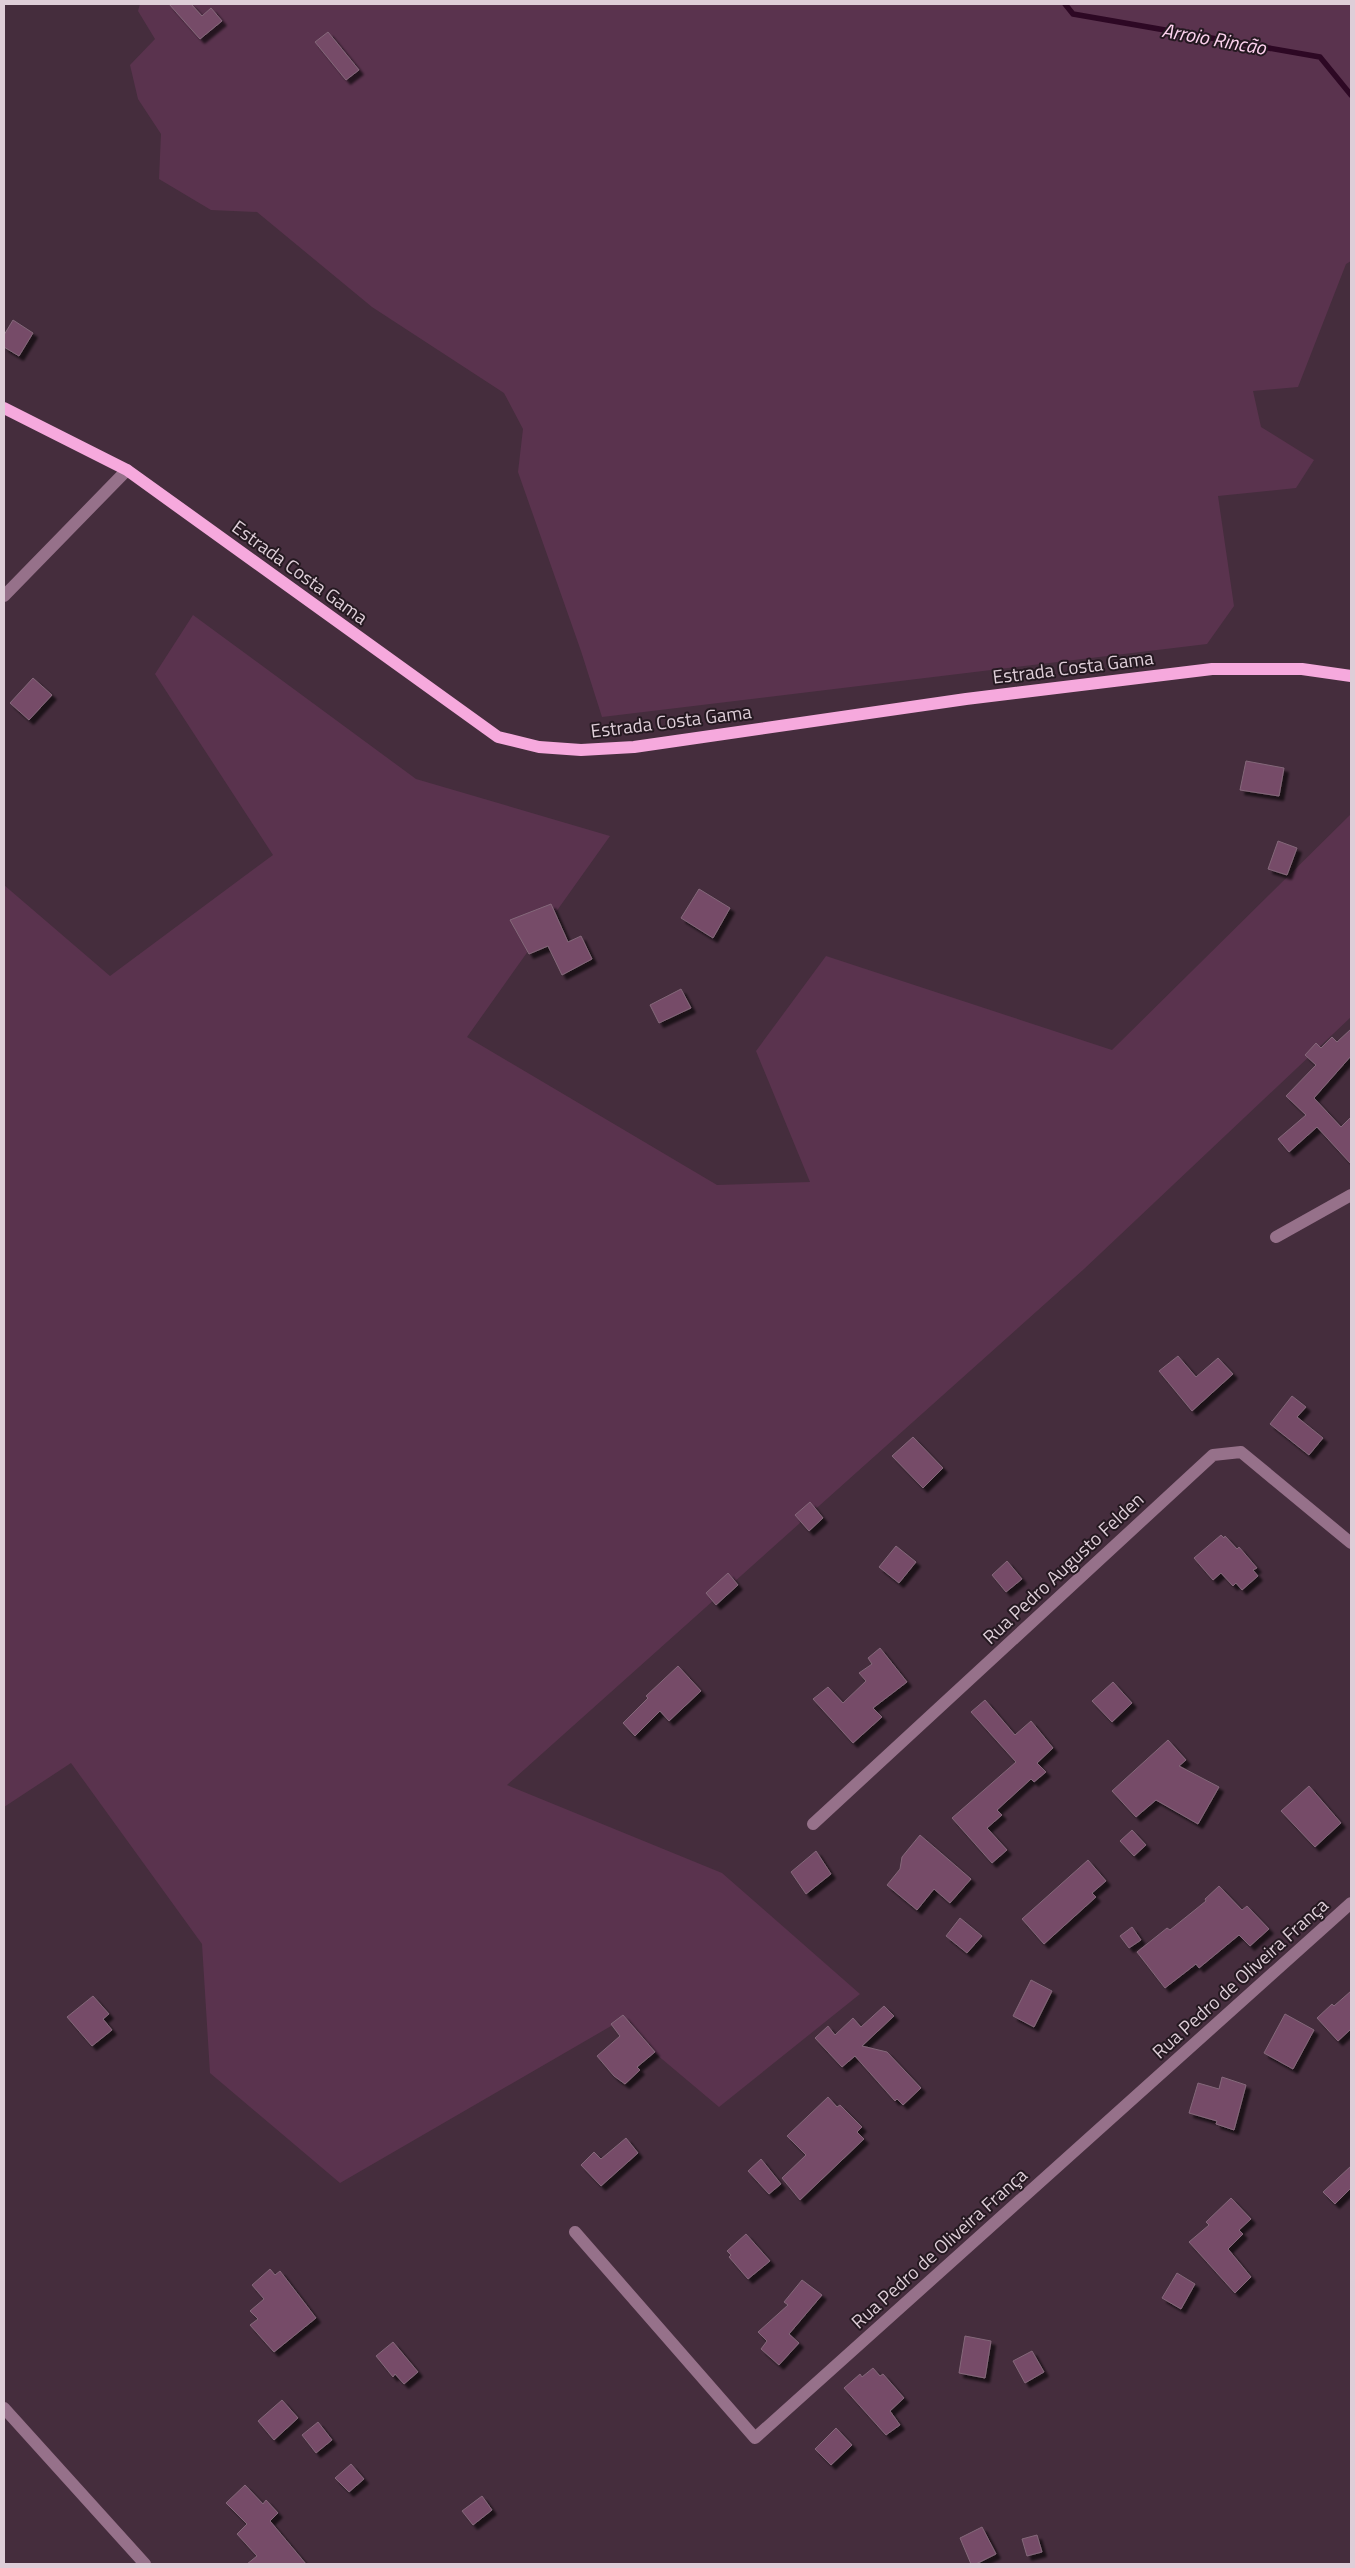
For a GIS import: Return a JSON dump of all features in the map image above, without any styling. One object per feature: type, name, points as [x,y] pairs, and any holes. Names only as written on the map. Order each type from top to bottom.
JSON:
[{"type":"main road","name":"Estrada Costa Gama","points":[[4,408],[127,470],[498,737],[539,748],[581,750],[634,747],[966,700],[1212,669],[1302,669],[1351,676]]},
{"type":"street","points":[[4,596],[127,470]]},
{"type":"street","points":[[1276,1237],[1351,1195]]},
{"type":"street","name":"Rua Pedro Augusto Felden","points":[[813,1824],[1213,1455],[1241,1452],[1351,1543]]},
{"type":"street","name":"Rua Pedro de Oliveira França","points":[[575,2232],[755,2438],[1351,1903]]},
{"type":"street","points":[[4,2408],[145,2564]]},
{"type":"shaded area","points":[[140,4],[1351,4],[1351,261],[1346,264],[1298,387],[1253,391],[1261,427],[1314,460],[1296,488],[1218,496],[1234,606],[1207,644],[602,717],[581,651],[518,472],[523,429],[504,393],[372,307],[257,212],[211,210],[159,179],[161,134],[138,99],[130,65],[155,39],[138,11]]},
{"type":"shaded area","points":[[193,615],[416,779],[610,836],[467,1037],[717,1185],[810,1182],[756,1051],[826,956],[1112,1050],[1351,814],[1351,1017],[1084,1269],[507,1785],[722,1873],[860,1994],[719,2107],[618,2022],[340,2183],[210,2073],[202,1944],[71,1763],[4,1807],[4,885],[110,976],[273,855],[155,674]]},
{"type":"building","points":[[169,4],[191,4],[202,16],[211,8],[222,21],[200,39]]},
{"type":"building","points":[[328,32],[359,70],[346,80],[315,42]]},
{"type":"building","points":[[13,320],[33,333],[19,356],[4,347],[4,335]]},
{"type":"building","points":[[33,678],[52,695],[29,720],[10,703]]},
{"type":"building","points":[[1246,761],[1284,768],[1279,796],[1240,790]]},
{"type":"building","points":[[1278,841],[1297,848],[1287,875],[1268,869]]},
{"type":"building","points":[[699,889],[730,908],[713,938],[681,918]]},
{"type":"building","points":[[551,904],[568,942],[581,936],[592,959],[562,975],[548,946],[529,954],[510,920]]},
{"type":"building","points":[[681,989],[691,1008],[659,1023],[650,1005]]},
{"type":"building","points":[[1351,1029],[1351,1056],[1314,1098],[1341,1127],[1351,1117],[1351,1164],[1317,1127],[1289,1152],[1278,1139],[1306,1115],[1286,1096],[1316,1065],[1305,1055],[1316,1043],[1321,1048],[1332,1037],[1337,1042]]},
{"type":"building","points":[[1178,1356],[1196,1377],[1218,1358],[1233,1374],[1192,1411],[1159,1371]]},
{"type":"building","points":[[1292,1396],[1306,1407],[1297,1417],[1323,1438],[1309,1455],[1270,1424]]},
{"type":"building","points":[[913,1437],[943,1468],[923,1488],[892,1456]]},
{"type":"building","points":[[810,1502],[823,1518],[809,1531],[795,1515]]},
{"type":"building","points":[[1221,1535],[1224,1538],[1225,1536],[1237,1549],[1239,1547],[1257,1568],[1253,1570],[1258,1576],[1242,1590],[1236,1583],[1233,1586],[1221,1573],[1213,1580],[1194,1558]]},
{"type":"building","points":[[896,1546],[916,1562],[899,1583],[879,1567]]},
{"type":"building","points":[[1007,1561],[1022,1579],[1006,1592],[992,1575]]},
{"type":"building","points":[[728,1573],[738,1585],[716,1605],[706,1593]]},
{"type":"building","points":[[880,1648],[907,1682],[873,1708],[882,1717],[853,1743],[813,1699],[828,1687],[843,1703],[866,1681],[859,1673],[872,1664],[868,1658]]},
{"type":"building","points":[[678,1666],[701,1691],[669,1721],[660,1711],[635,1736],[623,1723],[648,1698],[646,1696]]},
{"type":"building","points":[[1113,1682],[1132,1703],[1112,1722],[1092,1701]]},
{"type":"building","points":[[985,1700],[1015,1735],[1031,1721],[1053,1748],[1037,1763],[1046,1772],[1034,1782],[1031,1779],[997,1810],[1002,1815],[987,1828],[1007,1850],[992,1863],[952,1818],[1016,1762],[971,1712]]},
{"type":"building","points":[[1168,1740],[1186,1760],[1179,1766],[1219,1787],[1198,1824],[1156,1800],[1136,1817],[1112,1791]]},
{"type":"building","points":[[1309,1786],[1341,1823],[1315,1847],[1281,1811]]},
{"type":"building","points":[[1132,1830],[1146,1845],[1134,1856],[1120,1841]]},
{"type":"building","points":[[920,1835],[971,1879],[950,1903],[934,1889],[917,1910],[887,1885],[900,1869],[902,1857]]},
{"type":"building","points":[[816,1851],[831,1874],[806,1894],[791,1872]]},
{"type":"building","points":[[1088,1860],[1106,1881],[1092,1893],[1096,1897],[1044,1944],[1022,1919]]},
{"type":"building","points":[[1219,1886],[1242,1910],[1247,1906],[1269,1929],[1250,1946],[1239,1935],[1199,1968],[1196,1964],[1165,1988],[1137,1952],[1167,1928],[1170,1930],[1206,1901],[1205,1899]]},
{"type":"building","points":[[960,1918],[982,1936],[967,1953],[946,1936]]},
{"type":"building","points":[[1132,1927],[1141,1940],[1129,1948],[1120,1936]]},
{"type":"building","points":[[1031,1980],[1052,1991],[1034,2027],[1013,2016]]},
{"type":"building","points":[[1351,1991],[1351,2029],[1338,2041],[1317,2018],[1332,2004],[1334,2006]]},
{"type":"building","points":[[93,1996],[109,2014],[103,2019],[112,2030],[92,2046],[67,2017]]},
{"type":"building","points":[[884,2006],[894,2016],[862,2046],[887,2052],[921,2088],[903,2105],[897,2099],[895,2101],[855,2056],[842,2067],[815,2038],[828,2026],[835,2035],[853,2018],[861,2027]]},
{"type":"building","points":[[1285,2014],[1314,2030],[1293,2069],[1264,2053]]},
{"type":"building","points":[[623,2015],[655,2052],[637,2067],[640,2070],[625,2084],[614,2076],[597,2056],[620,2036],[611,2024]]},
{"type":"building","points":[[1222,2077],[1246,2085],[1234,2130],[1216,2124],[1217,2121],[1189,2113],[1198,2083],[1219,2089]]},
{"type":"building","points":[[828,2097],[837,2107],[840,2105],[862,2127],[857,2132],[864,2139],[800,2200],[782,2178],[806,2155],[787,2136]]},
{"type":"building","points":[[626,2138],[638,2153],[601,2186],[581,2165],[594,2152],[601,2159]]},
{"type":"building","points":[[761,2159],[781,2184],[769,2194],[748,2171]]},
{"type":"building","points":[[1351,2166],[1351,2188],[1335,2204],[1323,2192]]},
{"type":"building","points":[[1231,2198],[1251,2219],[1239,2230],[1243,2234],[1228,2249],[1251,2277],[1235,2293],[1189,2242],[1209,2225],[1206,2222]]},
{"type":"building","points":[[746,2234],[770,2261],[748,2279],[729,2257],[731,2255],[727,2251]]},
{"type":"building","points":[[270,2269],[275,2275],[280,2271],[316,2318],[274,2352],[250,2325],[258,2319],[250,2311],[264,2299],[252,2285]]},
{"type":"building","points":[[1177,2273],[1195,2284],[1181,2309],[1162,2298]]},
{"type":"building","points":[[802,2280],[822,2295],[789,2334],[799,2343],[779,2365],[761,2349],[767,2341],[758,2332],[788,2305],[784,2302]]},
{"type":"building","points":[[965,2336],[991,2341],[985,2378],[959,2373]]},
{"type":"building","points":[[393,2342],[418,2372],[404,2384],[395,2374],[393,2377],[376,2356]]},
{"type":"building","points":[[1032,2351],[1044,2372],[1025,2383],[1013,2361]]},
{"type":"building","points":[[873,2368],[880,2376],[883,2374],[904,2398],[890,2411],[900,2425],[886,2435],[844,2388],[860,2374],[862,2377]]},
{"type":"building","points":[[282,2400],[298,2418],[274,2440],[258,2421]]},
{"type":"building","points":[[318,2422],[332,2440],[316,2453],[302,2435]]},
{"type":"building","points":[[836,2428],[852,2445],[831,2465],[815,2449]]},
{"type":"building","points":[[351,2464],[364,2479],[349,2492],[335,2478]]},
{"type":"building","points":[[245,2485],[263,2504],[266,2500],[278,2513],[270,2521],[306,2564],[247,2564],[257,2556],[237,2534],[247,2524],[226,2503]]},
{"type":"building","points":[[482,2496],[492,2510],[473,2525],[462,2511]]},
{"type":"building","points":[[982,2527],[996,2554],[976,2564],[971,2564],[960,2538]]},
{"type":"building","points":[[1037,2535],[1042,2552],[1027,2556],[1022,2539]]},
{"type":"waterway","name":"Arroio Rincão","points":[[1065,4],[1073,14],[1320,57],[1351,95]]}]
